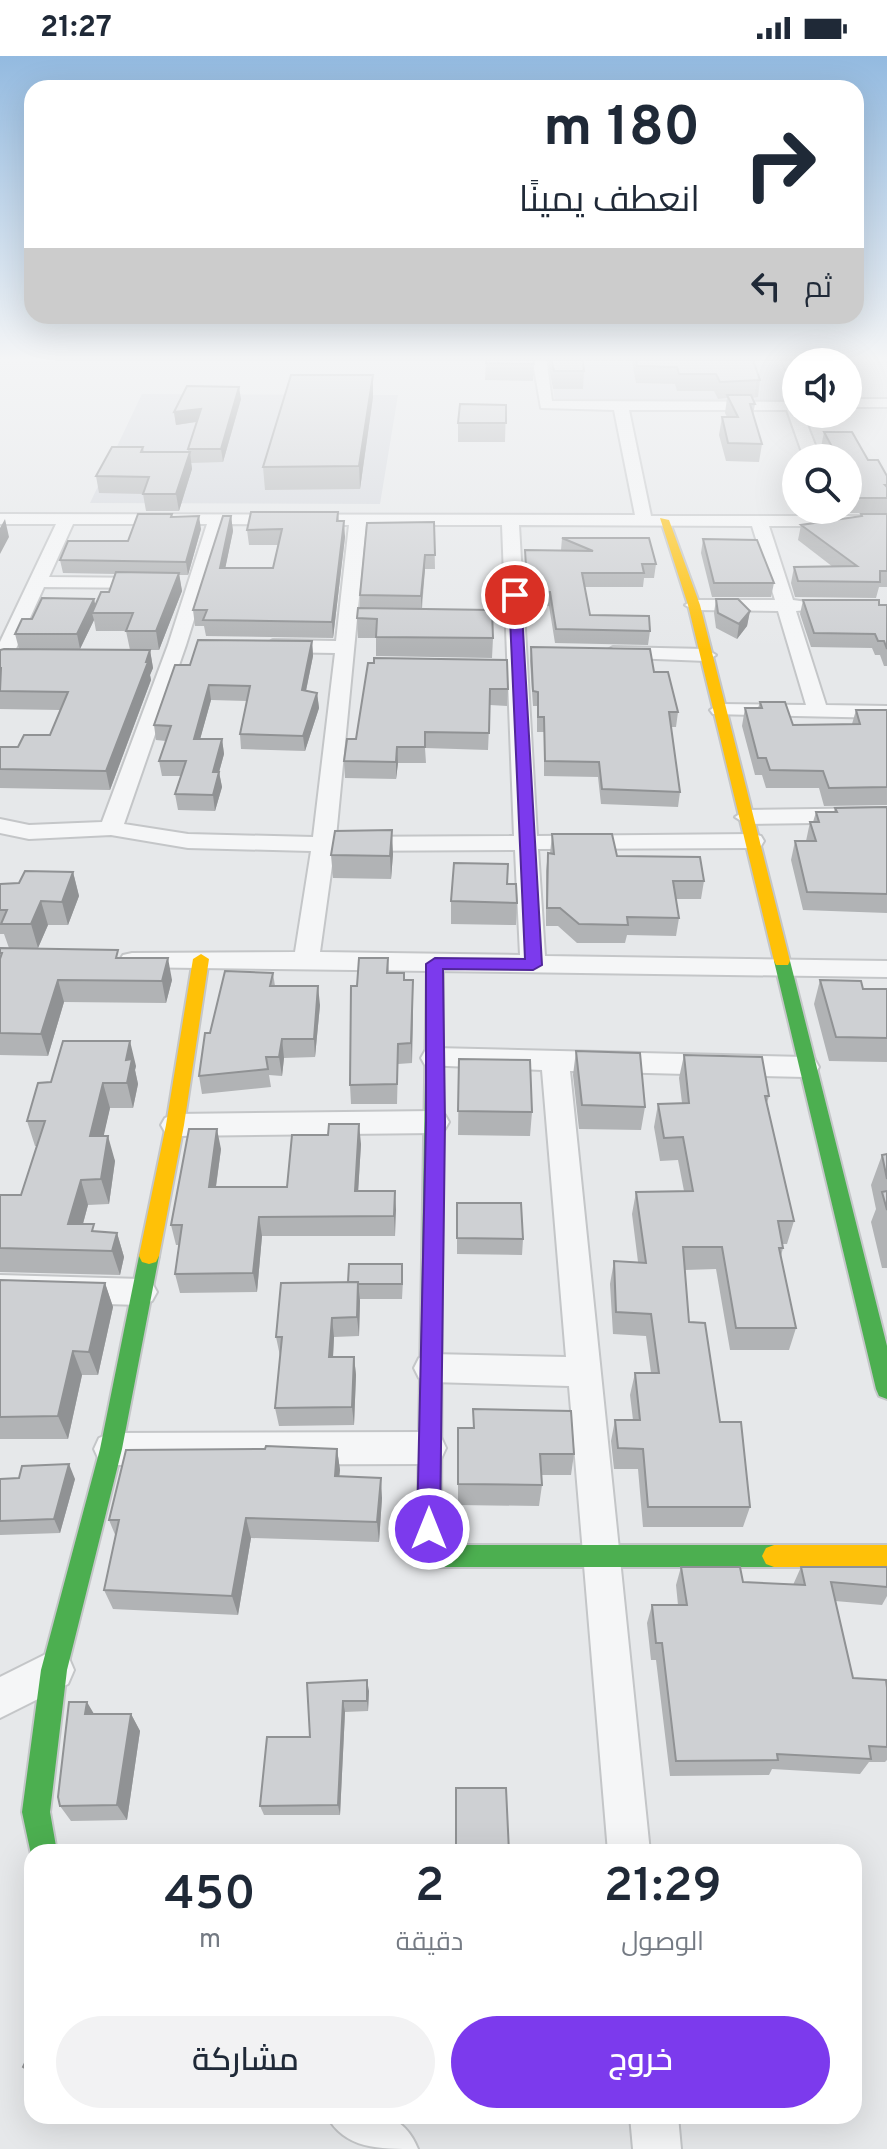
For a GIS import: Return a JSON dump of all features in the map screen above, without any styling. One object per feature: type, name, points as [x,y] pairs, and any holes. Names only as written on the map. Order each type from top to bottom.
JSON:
[{"type":"street","points":[[631,455],[644,520]]},
{"type":"street","points":[[0,519],[782,518]]},
{"type":"street","points":[[6,660],[37,582],[67,519]]},
{"type":"street","points":[[111,828],[174,652],[180,583],[217,519]]},
{"type":"street","points":[[862,519],[887,521]]},
{"type":"street","points":[[306,962],[356,618],[358,520]]},
{"type":"street","points":[[510,520],[509,620],[520,660],[525,843],[533,965]]},
{"type":"street","points":[[664,520],[694,605],[784,968],[805,1067],[886,1378]]},
{"type":"street","points":[[759,520],[818,711]]},
{"type":"street","points":[[37,582],[180,583]]},
{"type":"street","points":[[694,605],[815,606]]},
{"type":"street","points":[[253,646],[349,659]]},
{"type":"street","points":[[597,653],[706,655]]},
{"type":"street","points":[[720,710],[887,712]]},
{"type":"street","points":[[746,817],[887,815]]},
{"type":"street","points":[[0,826],[29,832],[111,828],[188,841],[324,844],[753,841]]},
{"type":"street","points":[[42,1844],[36,1812],[54,1670],[111,1449],[175,1125],[201,959]]},
{"type":"street","points":[[110,960],[887,969]]},
{"type":"street","points":[[435,964],[429,1556],[887,1556]]},
{"type":"street","points":[[435,1058],[805,1067]]},
{"type":"street","points":[[555,1062],[628,1844]]},
{"type":"street","points":[[175,1125],[435,1122]]},
{"type":"street","points":[[0,1288],[141,1292]]},
{"type":"street","points":[[431,1368],[584,1372]]},
{"type":"street","points":[[111,1449],[429,1448]]},
{"type":"street","points":[[0,1698],[54,1670]]},
{"type":"street","points":[[361,2124],[394,2149]]},
{"type":"street","points":[[655,2124],[657,2149]]},
{"type":"shaded area","points":[[113,455],[388,455],[380,504],[90,503]]},
{"type":"building","points":[[108,455],[189,455],[176,494],[143,494],[149,477],[96,476]]},
{"type":"building","points":[[267,455],[361,455],[359,466],[263,467]]},
{"type":"building","points":[[862,455],[868,460],[878,460],[887,476],[887,498],[862,498]]},
{"type":"building","points":[[251,512],[338,512],[337,521],[344,521],[332,622],[203,620],[207,610],[193,610],[223,516],[231,516],[220,568],[273,568],[282,529],[247,530]]},
{"type":"building","points":[[138,514],[199,516],[186,562],[60,560],[68,541],[128,541]]},
{"type":"building","points":[[862,514],[887,514],[887,571],[880,571],[880,582],[798,581],[794,567],[857,566],[801,525],[862,524]]},
{"type":"building","points":[[434,522],[435,555],[425,555],[421,596],[360,595],[367,523]]},
{"type":"building","points":[[562,538],[649,538],[656,564],[642,564],[644,573],[582,573],[590,615],[649,616],[650,631],[556,629],[550,592],[534,591],[533,583],[527,583],[525,550],[593,551]]},
{"type":"building","points":[[703,539],[757,540],[774,583],[714,583]]},
{"type":"building","points":[[116,572],[179,573],[156,631],[126,631],[133,613],[92,613],[101,592],[109,592]]},
{"type":"building","points":[[42,598],[94,599],[77,634],[15,634],[22,619],[32,619]]},
{"type":"building","points":[[716,599],[738,599],[750,611],[739,624],[718,613]]},
{"type":"building","points":[[803,600],[879,600],[879,605],[887,605],[887,649],[884,641],[878,641],[875,634],[814,633]]},
{"type":"building","points":[[358,608],[492,610],[493,638],[376,637],[377,619],[357,618]]},
{"type":"building","points":[[198,640],[312,641],[302,690],[317,693],[303,736],[240,734],[250,686],[209,685],[194,739],[222,739],[213,772],[219,772],[213,795],[175,794],[186,761],[159,761],[171,726],[154,725],[175,665],[190,665]]},
{"type":"building","points":[[531,647],[650,649],[654,672],[668,672],[678,712],[669,712],[680,792],[602,789],[599,762],[545,761],[544,717],[538,717],[538,692],[533,691]]},
{"type":"building","points":[[0,650],[150,650],[106,771],[0,769],[0,747],[18,747],[24,735],[50,735],[68,692],[0,691]]},
{"type":"building","points":[[374,658],[507,660],[508,689],[490,689],[489,733],[425,732],[425,747],[397,747],[396,762],[344,761],[347,739],[356,739],[368,663],[374,663]]},
{"type":"building","points":[[760,702],[785,702],[793,725],[860,724],[856,710],[887,710],[887,787],[829,788],[823,771],[770,770],[766,758],[758,758],[745,708],[762,708]]},
{"type":"building","points":[[887,807],[887,894],[807,892],[795,841],[816,841],[810,822],[819,822],[816,812],[837,812],[835,808]]},
{"type":"building","points":[[392,830],[390,856],[331,855],[335,831]]},
{"type":"building","points":[[552,834],[612,834],[617,856],[700,857],[704,881],[673,881],[679,918],[627,917],[628,925],[579,924],[560,908],[547,908],[548,853],[554,854]]},
{"type":"building","points":[[454,863],[508,864],[507,884],[516,884],[517,903],[451,901]]},
{"type":"building","points":[[25,871],[73,872],[62,902],[41,901],[31,924],[1,924],[7,910],[0,910],[0,884],[19,883]]},
{"type":"building","points":[[0,948],[118,950],[116,958],[168,958],[162,981],[58,980],[41,1034],[0,1033]]},
{"type":"building","points":[[359,958],[388,958],[387,973],[404,973],[404,980],[413,980],[411,1043],[398,1044],[397,1084],[350,1085],[351,986],[357,986]]},
{"type":"building","points":[[225,971],[273,973],[270,986],[318,986],[314,1039],[282,1039],[279,1057],[266,1057],[268,1069],[199,1076],[205,1033],[210,1033]]},
{"type":"building","points":[[820,980],[861,981],[863,989],[887,989],[887,1038],[836,1037]]},
{"type":"building","points":[[63,1041],[130,1041],[126,1060],[132,1059],[127,1083],[103,1083],[90,1136],[108,1136],[101,1179],[81,1180],[68,1224],[94,1224],[92,1231],[117,1233],[112,1251],[0,1248],[0,1195],[21,1195],[45,1121],[27,1121],[38,1083],[51,1082]]},
{"type":"building","points":[[576,1051],[640,1053],[645,1107],[582,1105]]},
{"type":"building","points":[[684,1055],[762,1057],[769,1096],[765,1096],[794,1221],[778,1221],[783,1248],[779,1248],[796,1328],[736,1328],[722,1247],[683,1247],[689,1322],[705,1323],[720,1422],[741,1422],[750,1507],[648,1507],[643,1449],[618,1448],[615,1420],[640,1420],[635,1373],[659,1373],[651,1314],[616,1312],[614,1261],[646,1263],[636,1192],[693,1191],[683,1137],[664,1138],[658,1104],[689,1103]]},
{"type":"building","points":[[459,1059],[530,1060],[532,1112],[458,1111]]},
{"type":"building","points":[[329,1124],[359,1124],[355,1191],[395,1191],[394,1216],[259,1217],[253,1273],[175,1274],[182,1225],[171,1225],[189,1129],[217,1129],[209,1187],[287,1187],[292,1135],[328,1135]]},
{"type":"building","points":[[887,1154],[887,1179],[882,1155]]},
{"type":"building","points":[[887,1191],[887,1210],[882,1192]]},
{"type":"building","points":[[457,1203],[521,1203],[523,1239],[457,1238]]},
{"type":"building","points":[[349,1264],[402,1264],[402,1284],[348,1282]]},
{"type":"building","points":[[0,1280],[105,1283],[89,1352],[73,1351],[58,1416],[0,1417]]},
{"type":"building","points":[[358,1282],[357,1317],[332,1318],[329,1357],[354,1357],[352,1407],[275,1408],[282,1337],[276,1337],[281,1283]]},
{"type":"building","points":[[473,1409],[571,1411],[574,1454],[540,1454],[542,1485],[458,1484],[458,1428],[474,1428]]},
{"type":"building","points":[[266,1446],[337,1449],[335,1476],[381,1478],[377,1522],[246,1518],[232,1596],[104,1590],[119,1520],[109,1520],[126,1450],[265,1449]]},
{"type":"building","points":[[69,1464],[54,1519],[0,1521],[0,1479],[19,1478],[22,1466]]},
{"type":"building","points":[[681,1567],[740,1567],[743,1582],[805,1585],[801,1567],[887,1567],[887,1587],[831,1582],[853,1678],[886,1680],[887,1747],[869,1746],[871,1759],[777,1754],[778,1760],[676,1761],[662,1643],[656,1643],[652,1605],[687,1605]]},
{"type":"building","points":[[367,1680],[367,1701],[343,1701],[338,1805],[260,1806],[267,1737],[310,1737],[307,1683]]},
{"type":"building","points":[[69,1702],[87,1702],[85,1714],[131,1714],[117,1805],[60,1806],[58,1797]]},
{"type":"building","points":[[456,1788],[506,1788],[509,1844],[456,1844]]},
{"type":"traffic: fast","points":[[782,961],[887,1389]]},
{"type":"traffic: fast","points":[[435,964],[429,1556],[774,1556]]},
{"type":"traffic: fast","points":[[42,1844],[36,1812],[54,1670],[111,1449],[149,1256]]},
{"type":"traffic: slow","points":[[664,520],[694,605],[782,961]]},
{"type":"traffic: slow","points":[[149,1256],[175,1125],[201,959]]},
{"type":"traffic: slow","points":[[774,1556],[887,1556]]},
{"type":"route","points":[[429,1529],[435,964],[533,965],[515,595]]}]
